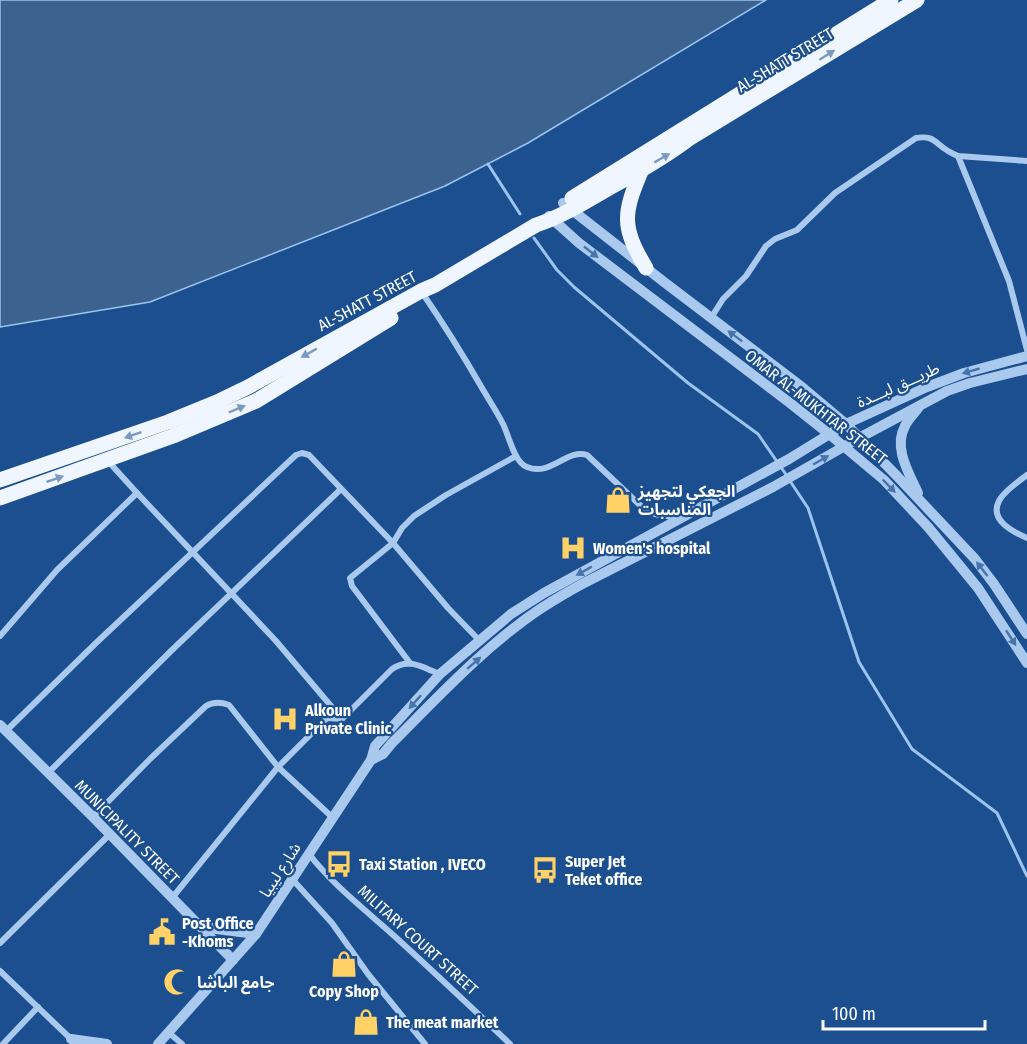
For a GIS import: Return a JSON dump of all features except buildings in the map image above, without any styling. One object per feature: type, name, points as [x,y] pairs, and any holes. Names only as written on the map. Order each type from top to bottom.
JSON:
[{"type":"main road","name":"AL-SHATT STREET","points":[[0,480],[256,401],[380,325],[427,291],[567,207],[891,0]]},
{"type":"main road","name":"AL-SHATT STREET","points":[[567,207],[671,153],[690,138],[917,0]]},
{"type":"main road","points":[[642,170],[631,196],[627,220],[633,246],[646,268]]},
{"type":"main road","name":"AL-SHATT STREET","points":[[0,498],[106,460],[170,429]]},
{"type":"street","points":[[711,318],[723,299],[746,276],[766,246],[775,239],[797,230],[835,193],[916,138],[924,136],[934,139],[947,151],[958,156],[1027,161]]},
{"type":"street","points":[[958,156],[1009,280],[1027,350]]},
{"type":"street","name":"OMAR AL-MUKHTAR STREET","points":[[567,207],[802,387],[846,424],[981,567],[1027,634]]},
{"type":"street","name":"OMAR AL-MUKHTAR STREET","points":[[545,220],[829,434],[884,480],[928,527],[978,588],[1027,663]]},
{"type":"street","points":[[427,291],[497,414],[522,464],[529,468],[549,468],[577,454],[587,455],[643,508],[655,514],[680,518]]},
{"type":"street","name":"طريـــق لبـــدة","points":[[379,750],[440,674],[479,639],[526,603],[789,459],[846,424],[954,376],[1027,356]]},
{"type":"street","name":"طريـــق لبـــدة","points":[[379,750],[392,743],[455,679],[538,610],[584,583],[773,487],[921,404],[959,386],[1027,369]]},
{"type":"street","points":[[921,404],[905,426],[901,445],[904,462],[921,502]]},
{"type":"street","points":[[3,728],[296,455],[302,453],[309,455],[393,543],[448,608],[479,639]]},
{"type":"street","points":[[410,663],[351,586],[352,576],[393,543],[402,528],[428,506],[516,456]]},
{"type":"street","points":[[106,460],[232,593],[342,718]]},
{"type":"street","points":[[1027,475],[1001,498],[997,506],[1002,523],[1027,538]]},
{"type":"street","points":[[48,774],[341,489]]},
{"type":"street","points":[[0,636],[57,570],[137,493]]},
{"type":"street","points":[[172,898],[278,767],[327,718],[342,718],[397,665],[410,663],[440,674]]},
{"type":"street","points":[[93,817],[206,706],[211,703],[223,703],[229,705],[278,767],[332,817]]},
{"type":"street","name":"MUNICIPALITY STREET","points":[[3,728],[233,960]]},
{"type":"street","name":"شارع ليبيا","points":[[158,1044],[256,934],[332,817],[379,750]]},
{"type":"street","points":[[0,943],[109,835]]},
{"type":"street","name":"MILITARY COURT STREET","points":[[309,854],[337,885],[510,1044]]},
{"type":"street","points":[[292,879],[332,923],[368,974],[425,1044]]},
{"type":"street","points":[[196,923],[256,934]]},
{"type":"street","points":[[0,970],[74,1043],[107,1044]]},
{"type":"street","points":[[3,1044],[38,1007]]},
{"type":"street","points":[[168,1032],[182,1044]]},
{"type":"water","points":[[0,0],[766,0],[528,143],[445,186],[150,302],[0,327]]},
{"type":"waterway","points":[[488,164],[520,214]]},
{"type":"waterway","points":[[534,238],[557,270],[574,287],[688,383],[758,434],[787,476]]},
{"type":"waterway","points":[[790,481],[808,508],[859,662],[912,749],[997,813],[1027,876]]},
{"type":"place","name":"الجعكي لتجهيز المناسبات","points":[[618,500]]},
{"type":"place","name":"Women's hospital","points":[[573,548]]},
{"type":"place","name":"Alkoun Private Clinic","points":[[285,719]]},
{"type":"place","name":"Taxi Station , IVECO","points":[[339,864]]},
{"type":"place","name":"Super Jet Teket office","points":[[545,870]]},
{"type":"place","name":"Post Office -Khoms","points":[[162,932]]},
{"type":"place","name":"Copy Shop","points":[[344,964]]},
{"type":"place","name":"جامع الباشا","points":[[177,982]]},
{"type":"place","name":"The meat market","points":[[366,1022]]}]
